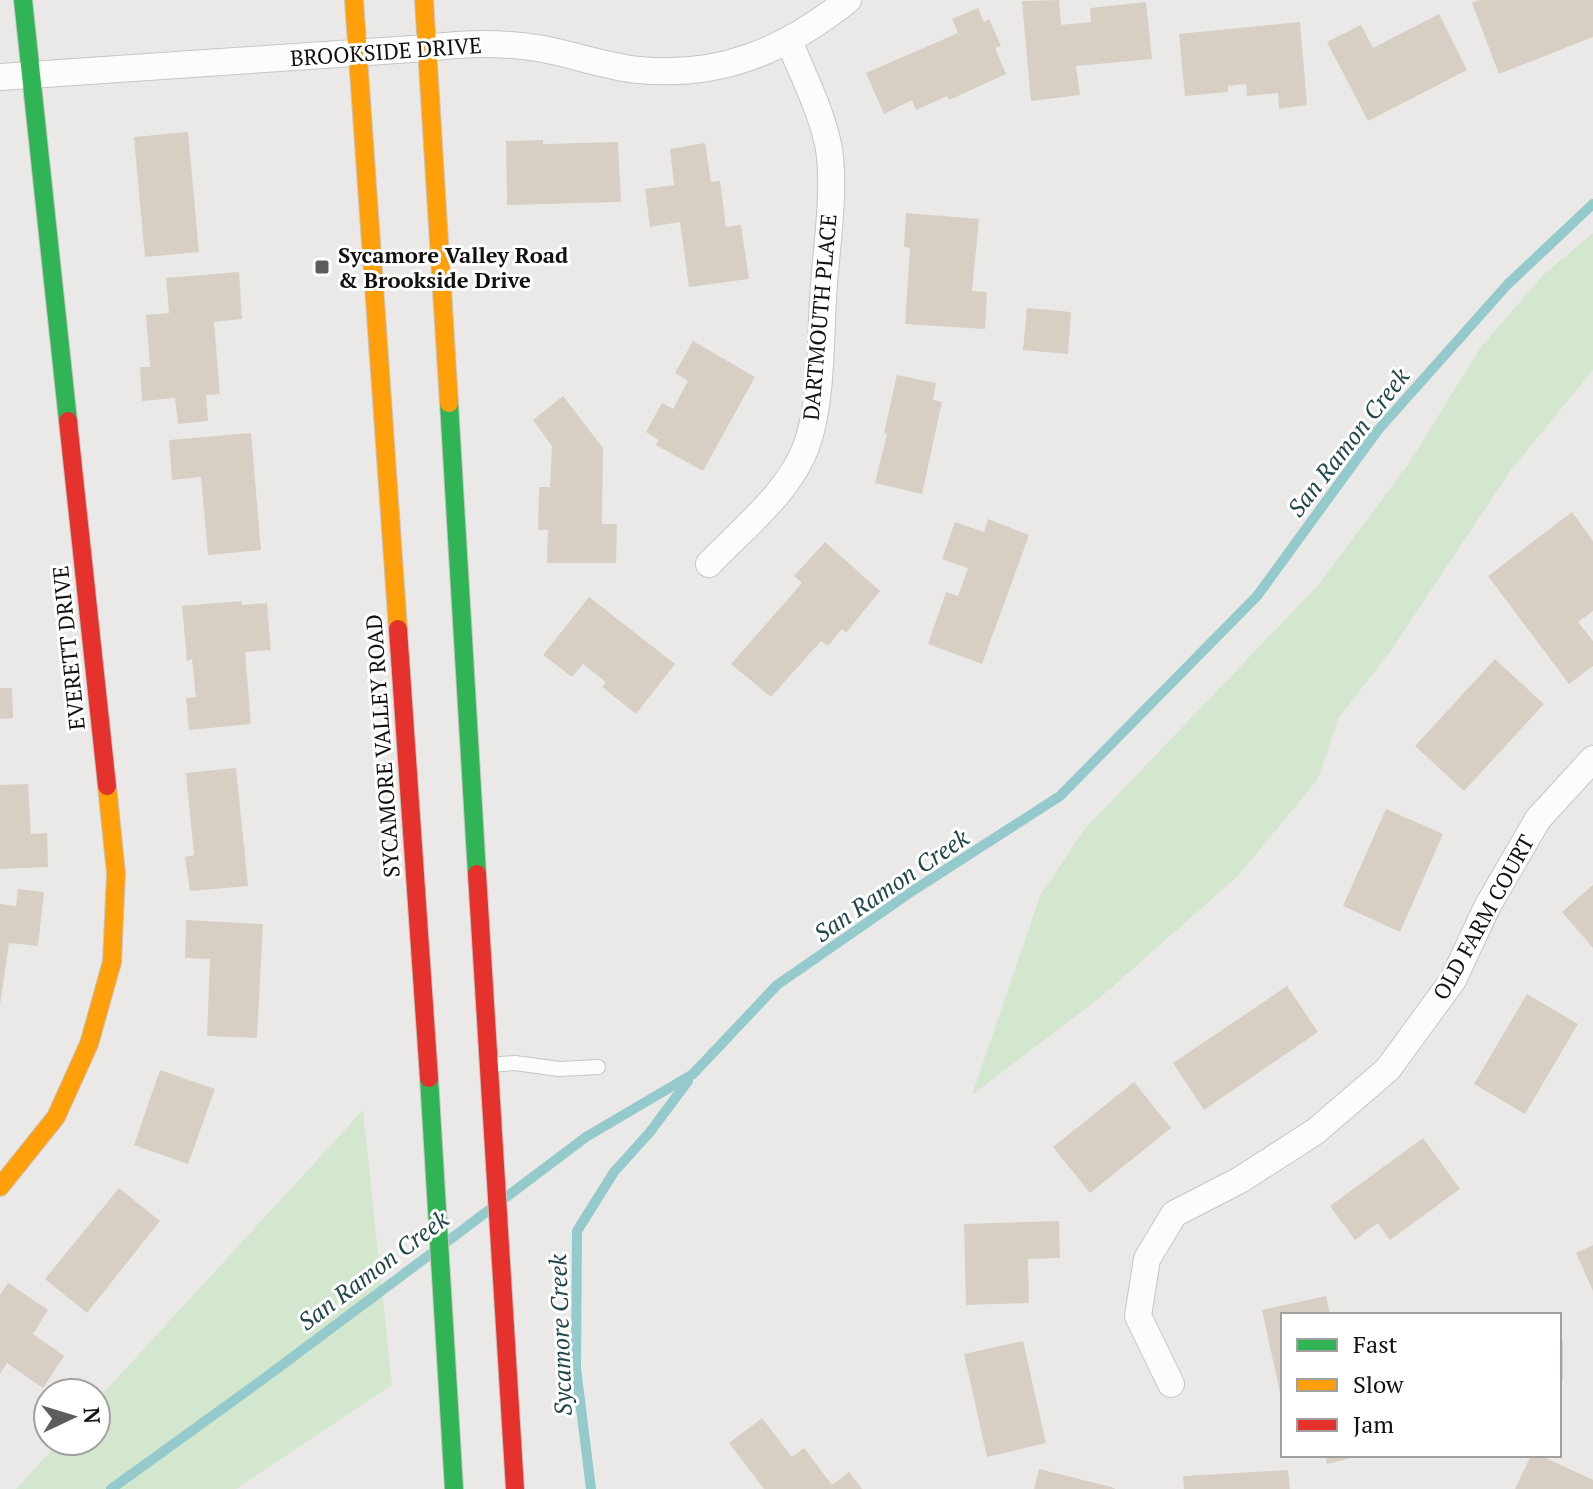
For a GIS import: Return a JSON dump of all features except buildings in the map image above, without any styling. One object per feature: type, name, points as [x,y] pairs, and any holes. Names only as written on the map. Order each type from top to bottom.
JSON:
[{"type":"main road","name":"EVERETT DRIVE","points":[[0,1187],[56,1117],[89,1044],[112,962],[116,873],[23,0]]},
{"type":"main road","name":"SYCAMORE VALLEY ROAD","points":[[354,0],[437,1186],[454,1489]]},
{"type":"main road","points":[[424,0],[515,1489]]},
{"type":"street","name":"BROOKSIDE DRIVE","points":[[0,77],[469,43],[542,49],[636,70],[669,72],[753,58],[789,41],[848,0]]},
{"type":"street","name":"DARTMOUTH PLACE","points":[[709,564],[792,473],[806,448],[815,411],[829,211],[828,146],[819,113],[789,41]]},
{"type":"street","name":"OLD FARM COURT","points":[[1171,1384],[1138,1316],[1147,1259],[1174,1214],[1240,1180],[1316,1131],[1388,1069],[1453,980],[1487,907],[1538,819],[1593,759]]},
{"type":"lane","points":[[489,1065],[515,1063],[559,1069],[598,1067]]},
{"type":"green space","points":[[1593,233],[1593,370],[1511,470],[1392,649],[1338,719],[1318,779],[1238,876],[1102,996],[972,1095],[1040,896],[1083,831],[1319,584],[1411,460],[1480,348],[1543,275]]},
{"type":"green space","points":[[363,1110],[392,1385],[236,1489],[16,1489],[45,1457],[112,1457],[112,1384]]},
{"type":"waterway","name":"San Ramon Creek","points":[[505,1198],[586,1137],[693,1074],[777,985],[914,890],[1060,796],[1257,596],[1378,430],[1507,285],[1593,204]]},
{"type":"waterway","name":"Sycamore Creek","points":[[591,1489],[576,1368],[577,1231],[614,1172],[650,1132],[688,1081]]},
{"type":"waterway","name":"San Ramon Creek","points":[[448,1241],[489,1210]]},
{"type":"waterway","name":"San Ramon Creek","points":[[111,1489],[432,1253]]},
{"type":"traffic: fast","points":[[23,0],[68,421]]},
{"type":"traffic: fast","points":[[449,403],[477,874]]},
{"type":"traffic: fast","points":[[429,1078],[454,1489]]},
{"type":"traffic: slow","points":[[354,0],[398,629]]},
{"type":"traffic: slow","points":[[424,0],[449,403]]},
{"type":"traffic: slow","points":[[0,1187],[56,1117],[89,1044],[112,962],[116,873],[107,786]]},
{"type":"traffic: jam","points":[[68,421],[107,786]]},
{"type":"traffic: jam","points":[[398,629],[429,1078]]},
{"type":"traffic: jam","points":[[477,874],[515,1489]]},
{"type":"place","name":"Sycamore Valley Road & Brookside Drive","points":[[322,267]]}]
